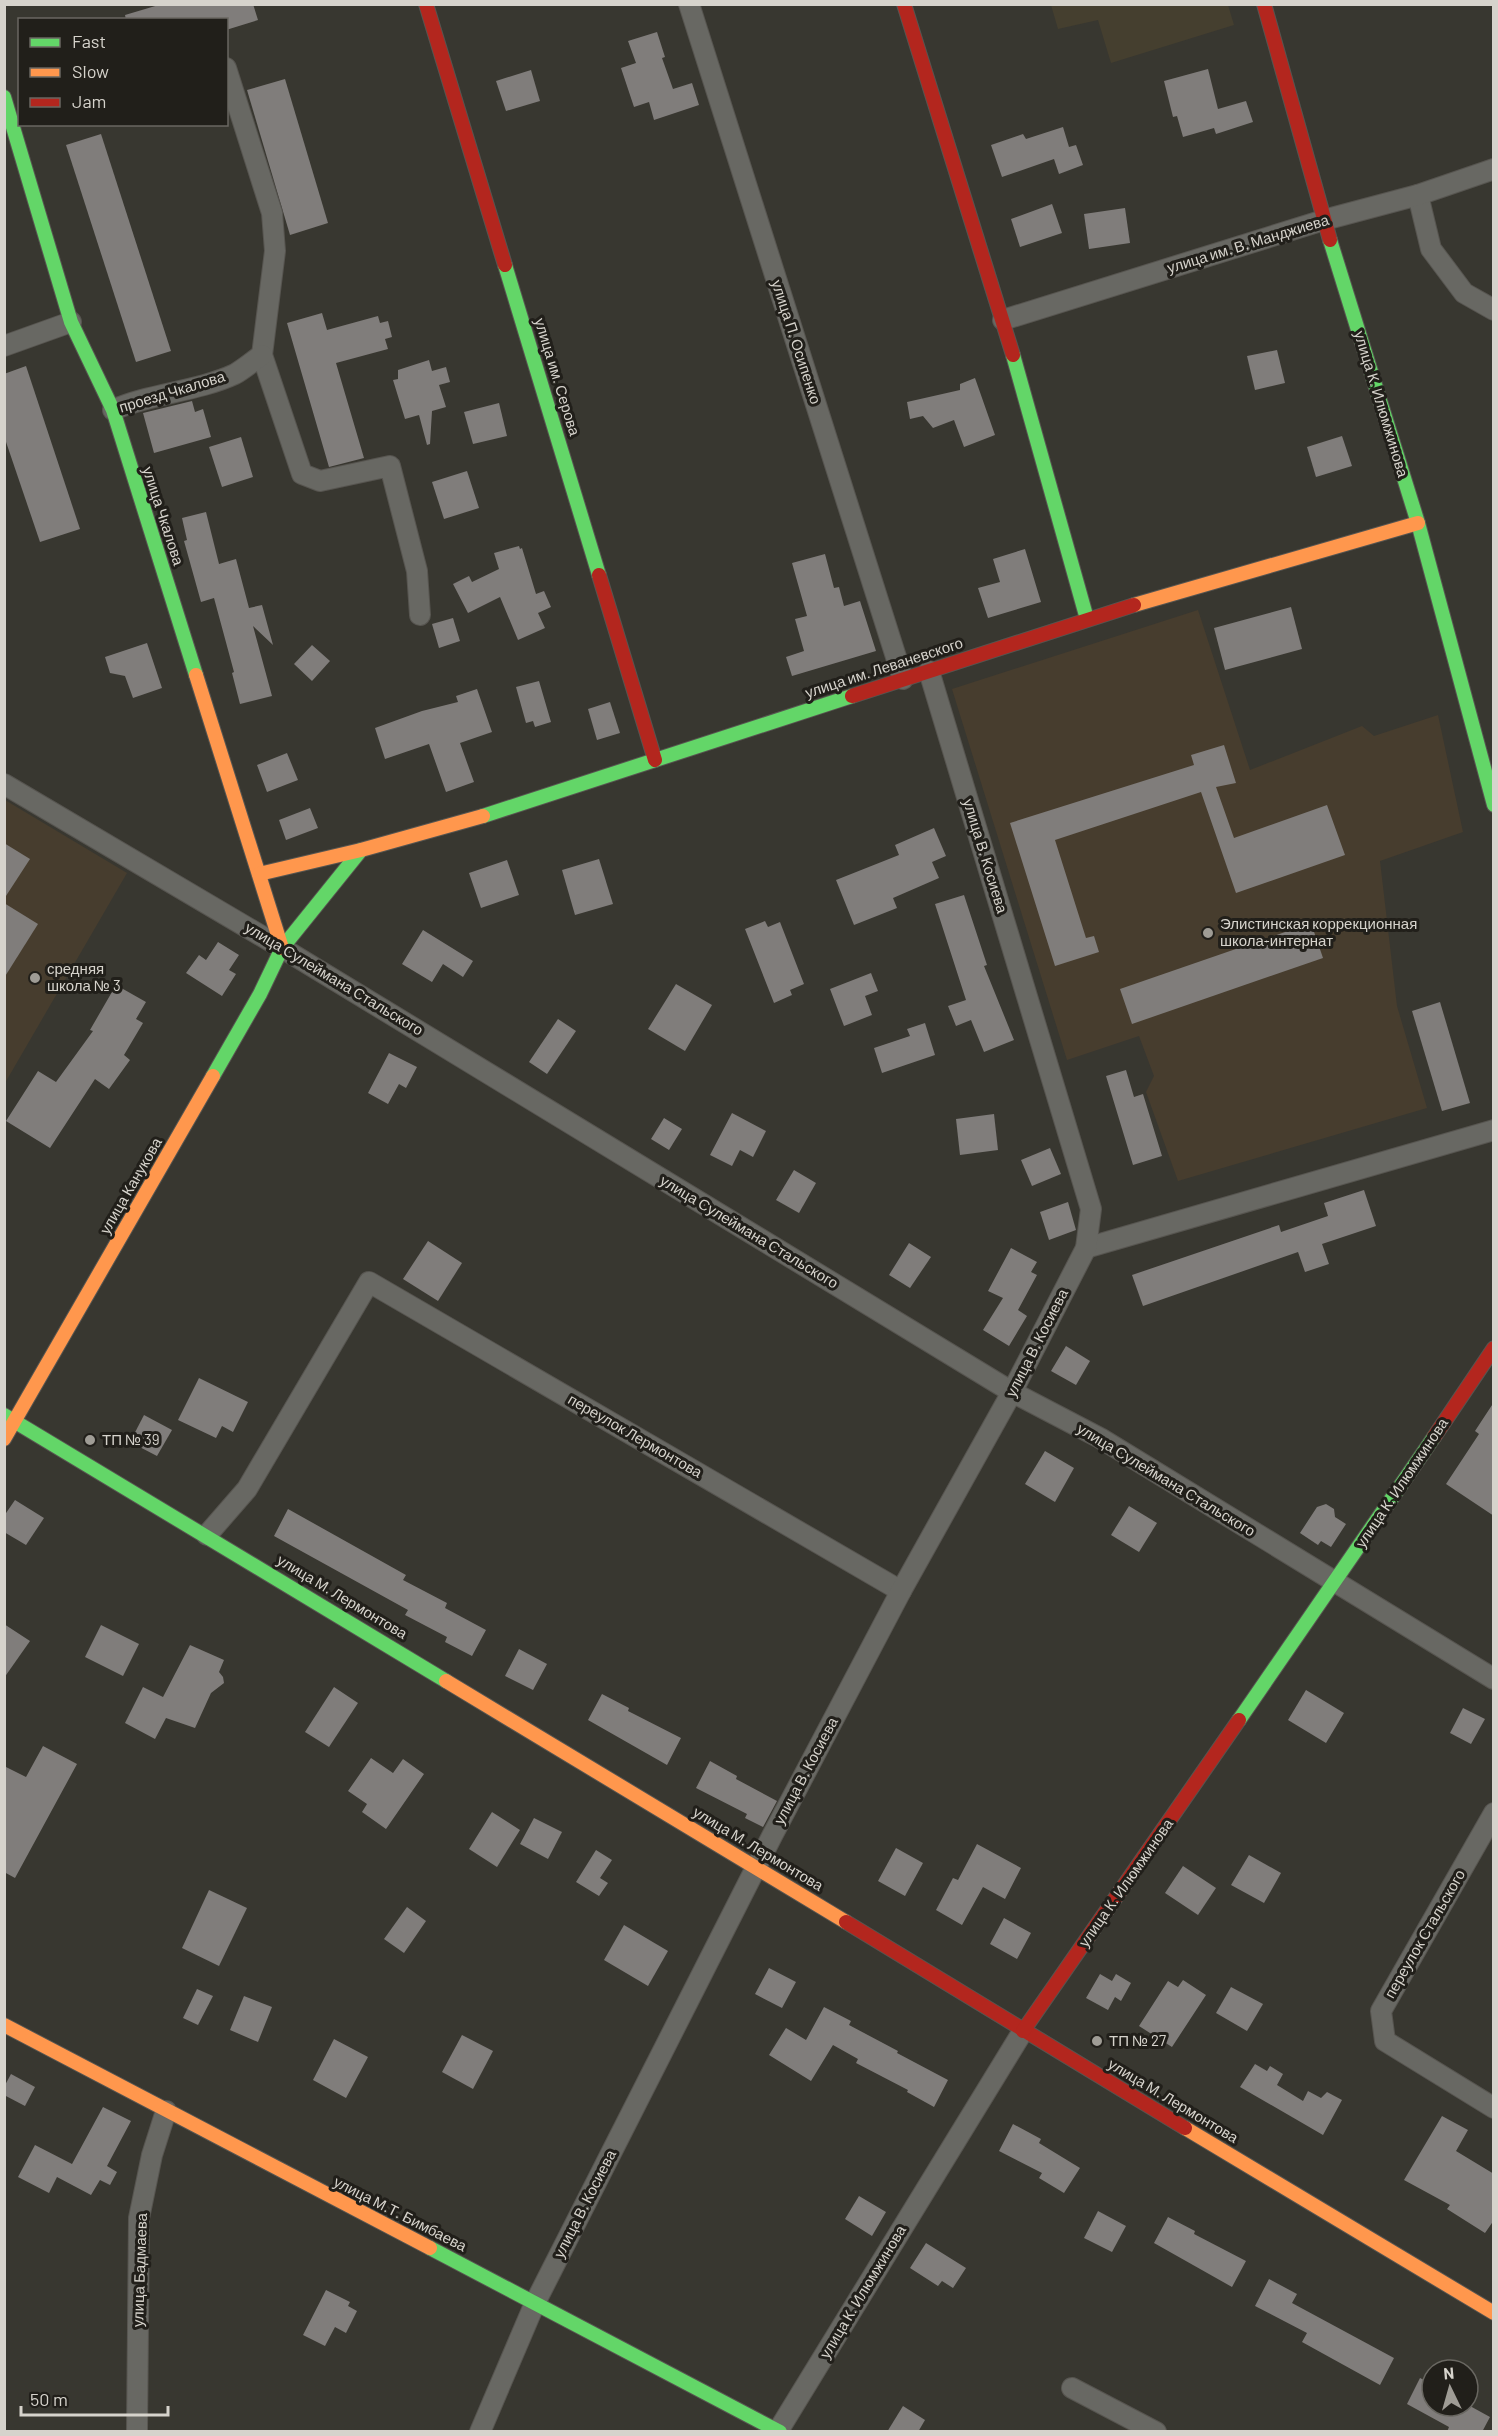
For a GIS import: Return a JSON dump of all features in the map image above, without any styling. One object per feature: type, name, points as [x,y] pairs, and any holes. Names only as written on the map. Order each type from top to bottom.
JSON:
[{"type":"street","name":"улица им. Серова","points":[[426,4],[655,760]]},
{"type":"street","name":"улица П. Осипенко","points":[[689,4],[903,679]]},
{"type":"street","points":[[904,4],[1003,320],[1087,619]]},
{"type":"street","name":"улица К. Илюмжинова","points":[[1264,4],[1324,220],[1418,523],[1494,805]]},
{"type":"street","points":[[228,74],[272,213],[275,251],[262,355],[302,474],[320,481],[390,466],[417,571],[420,615]]},
{"type":"street","name":"улица Чкалова","points":[[4,97],[71,322],[113,411],[282,948]]},
{"type":"street","name":"улица им. В. Манджиева","points":[[1003,320],[1324,220],[1419,195],[1494,169]]},
{"type":"street","points":[[1419,195],[1431,249],[1464,293],[1494,310]]},
{"type":"street","points":[[4,346],[71,322]]},
{"type":"street","name":"проезд Чкалова","points":[[113,411],[127,404],[236,373],[262,355]]},
{"type":"street","name":"улица им. Леваневского","points":[[259,874],[361,850],[509,809],[1087,619],[1418,523]]},
{"type":"street","name":"улица В. Косиева","points":[[480,2432],[535,2303],[756,1867],[901,1591],[1012,1392],[1086,1248],[1091,1209],[929,671]]},
{"type":"street","name":"улица Сулеймана Стальского","points":[[4,784],[282,948],[1012,1392],[1100,1438],[1494,1679]]},
{"type":"street","points":[[282,948],[361,850]]},
{"type":"street","name":"улица Канукова","points":[[4,1439],[9,1418],[260,994],[282,948]]},
{"type":"street","points":[[1086,1248],[1494,1130]]},
{"type":"street","name":"переулок Лермонтова","points":[[207,1535],[247,1489],[369,1282],[901,1591]]},
{"type":"street","name":"улица К. Илюмжинова","points":[[779,2431],[1023,2031],[1494,1348]]},
{"type":"street","name":"улица М. Лермонтова","points":[[9,1418],[207,1535],[1023,2031],[1494,2313]]},
{"type":"street","name":"переулок Стальского","points":[[1494,1814],[1382,2011],[1385,2041],[1494,2108]]},
{"type":"street","name":"улица М.Т. Бимбаева","points":[[4,2025],[779,2431]]},
{"type":"street","name":"улица Бадмаева","points":[[137,2432],[139,2218],[152,2155],[166,2111]]},
{"type":"street","points":[[1072,2388],[1156,2432]]},
{"type":"shaded area","points":[[1051,5],[1228,5],[1234,25],[1111,63],[1098,20],[1058,29]]},
{"type":"shaded area","name":"Элистинская коррекционная школа-интернат","points":[[1198,610],[1250,770],[1362,726],[1374,736],[1438,715],[1463,832],[1380,861],[1397,1006],[1427,1108],[1178,1181],[1146,1092],[1154,1076],[1139,1036],[1067,1060],[952,689]]},
{"type":"shaded area","name":"средняя школа № 3","points":[[5,800],[127,873],[5,1083]]},
{"type":"building","points":[[162,4],[253,4],[258,20],[228,29],[228,18],[126,18],[125,15]]},
{"type":"building","points":[[657,32],[665,57],[662,58],[673,89],[692,83],[699,105],[654,120],[649,102],[634,107],[621,68],[636,63],[628,41]]},
{"type":"building","points":[[1208,69],[1218,109],[1246,101],[1253,122],[1216,134],[1214,128],[1183,137],[1177,116],[1173,117],[1164,81]]},
{"type":"building","points":[[531,70],[540,101],[506,111],[496,81]]},
{"type":"building","points":[[285,79],[328,223],[290,235],[247,90]]},
{"type":"building","points":[[1063,127],[1069,147],[1076,145],[1083,165],[1059,174],[1054,159],[1002,177],[991,145],[1023,134],[1026,139]]},
{"type":"building","points":[[101,134],[171,351],[136,362],[66,145]]},
{"type":"building","points":[[1052,204],[1062,233],[1020,247],[1011,219]]},
{"type":"building","points":[[1125,208],[1130,243],[1089,249],[1084,214]]},
{"type":"building","points":[[322,313],[327,330],[378,316],[380,323],[388,321],[392,337],[385,339],[388,349],[336,363],[364,458],[329,467],[287,323]]},
{"type":"building","points":[[1277,350],[1285,383],[1255,390],[1247,356]]},
{"type":"building","points":[[429,360],[432,371],[446,367],[450,382],[439,385],[446,407],[432,411],[430,444],[427,445],[419,415],[405,419],[393,380],[398,379],[398,370]]},
{"type":"building","points":[[26,366],[80,529],[40,542],[4,436],[4,374]]},
{"type":"building","points":[[975,378],[995,435],[964,447],[954,420],[933,428],[923,416],[910,419],[907,402],[960,390],[960,384]]},
{"type":"building","points":[[192,401],[195,412],[203,409],[211,437],[154,453],[143,413]]},
{"type":"building","points":[[499,403],[507,436],[473,444],[464,412]]},
{"type":"building","points":[[1342,436],[1352,466],[1316,477],[1307,447]]},
{"type":"building","points":[[241,437],[253,477],[222,487],[209,447]]},
{"type":"building","points":[[467,471],[479,508],[444,519],[432,482]]},
{"type":"building","points":[[206,512],[219,564],[236,559],[249,608],[262,605],[273,645],[253,626],[272,696],[240,704],[214,598],[201,602],[184,541],[187,540],[182,518]]},
{"type":"building","points":[[519,546],[520,549],[522,548],[536,594],[544,591],[551,607],[538,613],[545,628],[518,640],[500,597],[468,613],[453,584],[469,576],[472,582],[499,569],[494,553]]},
{"type":"building","points":[[1025,549],[1041,602],[988,618],[978,588],[1000,582],[993,559]]},
{"type":"building","points":[[825,554],[834,588],[839,587],[844,606],[860,601],[876,651],[792,676],[786,657],[804,651],[795,619],[807,616],[792,563]]},
{"type":"building","points":[[1291,607],[1302,649],[1225,670],[1214,628]]},
{"type":"building","points":[[453,618],[460,641],[439,648],[432,624]]},
{"type":"building","points":[[147,643],[162,688],[133,698],[125,676],[110,673],[105,657]]},
{"type":"building","points":[[312,645],[330,661],[312,681],[294,664]]},
{"type":"building","points":[[539,681],[551,722],[535,727],[533,721],[526,723],[516,687]]},
{"type":"building","points":[[477,689],[492,732],[460,743],[474,782],[446,792],[429,744],[385,759],[375,728],[422,711],[458,702],[456,696]]},
{"type":"building","points":[[610,702],[620,733],[597,740],[588,709]]},
{"type":"building","points":[[1224,745],[1236,783],[1216,787],[1234,838],[1327,805],[1345,855],[1236,893],[1201,792],[1055,840],[1086,938],[1094,936],[1099,952],[1055,966],[1010,823],[1194,765],[1191,755]]},
{"type":"building","points":[[287,753],[298,780],[267,792],[257,765]]},
{"type":"building","points":[[310,808],[318,828],[286,840],[279,820]]},
{"type":"building","points":[[934,828],[946,856],[932,862],[939,878],[893,898],[897,908],[854,925],[836,880],[899,855],[895,845]]},
{"type":"building","points":[[4,843],[30,859],[4,899]]},
{"type":"building","points":[[599,859],[613,904],[575,915],[562,870]]},
{"type":"building","points":[[507,860],[519,895],[481,908],[469,873]]},
{"type":"building","points":[[964,895],[987,965],[984,966],[1014,1040],[984,1052],[971,1020],[956,1026],[948,1006],[966,1000],[935,904]]},
{"type":"building","points":[[4,903],[38,924],[4,978]]},
{"type":"building","points":[[765,921],[768,927],[780,922],[804,984],[790,990],[792,995],[774,1003],[745,929]]},
{"type":"building","points":[[1311,923],[1323,958],[1132,1024],[1120,989]]},
{"type":"building","points":[[423,930],[473,961],[463,977],[443,964],[432,982],[402,964]]},
{"type":"building","points":[[218,942],[239,955],[229,970],[236,974],[222,996],[186,973],[199,955],[206,960]]},
{"type":"building","points":[[871,973],[878,991],[865,996],[872,1015],[844,1026],[830,989]]},
{"type":"building","points":[[676,984],[712,1005],[685,1051],[648,1029]]},
{"type":"building","points":[[116,985],[146,1002],[136,1019],[143,1023],[124,1055],[130,1060],[109,1089],[95,1079],[50,1148],[6,1121],[38,1071],[56,1082],[93,1031],[90,1030]]},
{"type":"building","points":[[1440,1002],[1470,1103],[1442,1111],[1412,1011]]},
{"type":"building","points":[[558,1019],[576,1031],[547,1074],[529,1062]]},
{"type":"building","points":[[925,1023],[935,1055],[882,1073],[874,1048],[910,1036],[907,1029]]},
{"type":"building","points":[[389,1053],[417,1067],[406,1088],[399,1084],[388,1104],[368,1093]]},
{"type":"building","points":[[1126,1070],[1134,1097],[1143,1094],[1162,1156],[1133,1165],[1106,1076]]},
{"type":"building","points":[[732,1113],[766,1131],[753,1157],[740,1150],[732,1166],[710,1155]]},
{"type":"building","points":[[994,1114],[998,1150],[960,1155],[956,1119]]},
{"type":"building","points":[[664,1118],[682,1129],[669,1150],[651,1139]]},
{"type":"building","points":[[1050,1148],[1061,1174],[1032,1186],[1021,1160]]},
{"type":"building","points":[[794,1170],[816,1183],[799,1213],[776,1200]]},
{"type":"building","points":[[1364,1190],[1376,1226],[1322,1244],[1329,1264],[1305,1272],[1298,1252],[1143,1306],[1132,1275],[1279,1225],[1281,1232],[1328,1216],[1324,1203]]},
{"type":"building","points":[[1068,1202],[1076,1230],[1049,1240],[1040,1212]]},
{"type":"building","points":[[428,1241],[462,1263],[438,1301],[403,1279]]},
{"type":"building","points":[[909,1243],[931,1257],[910,1288],[889,1275]]},
{"type":"building","points":[[1011,1248],[1037,1262],[1031,1272],[1037,1275],[1018,1310],[1027,1316],[1009,1346],[983,1330],[1003,1298],[988,1291]]},
{"type":"building","points":[[1066,1346],[1090,1361],[1076,1385],[1051,1371]]},
{"type":"building","points":[[199,1378],[248,1402],[233,1432],[222,1426],[216,1438],[178,1420]]},
{"type":"building","points":[[1494,1402],[1494,1516],[1446,1484],[1479,1434],[1475,1431]]},
{"type":"building","points":[[144,1415],[172,1430],[157,1456],[130,1442]]},
{"type":"building","points":[[1045,1451],[1074,1468],[1055,1502],[1025,1484]]},
{"type":"building","points":[[15,1500],[44,1518],[26,1545],[4,1532],[4,1516]]},
{"type":"building","points":[[1326,1504],[1334,1509],[1335,1517],[1346,1524],[1331,1547],[1321,1541],[1318,1545],[1300,1533],[1317,1507]]},
{"type":"building","points":[[1129,1506],[1157,1523],[1139,1552],[1111,1535]]},
{"type":"building","points":[[288,1509],[406,1575],[403,1580],[447,1603],[445,1608],[486,1630],[472,1656],[445,1642],[447,1637],[405,1615],[408,1610],[274,1536]]},
{"type":"building","points":[[4,1624],[30,1641],[4,1678]]},
{"type":"building","points":[[101,1625],[139,1644],[123,1676],[85,1657]]},
{"type":"building","points":[[190,1645],[224,1660],[219,1672],[224,1683],[211,1693],[195,1728],[166,1718],[155,1739],[125,1723],[143,1687],[163,1697]]},
{"type":"building","points":[[519,1649],[547,1664],[533,1690],[505,1676]]},
{"type":"building","points":[[334,1687],[358,1703],[329,1747],[305,1732]]},
{"type":"building","points":[[1306,1690],[1344,1713],[1326,1743],[1288,1720]]},
{"type":"building","points":[[602,1694],[629,1708],[628,1711],[681,1738],[667,1765],[588,1720]]},
{"type":"building","points":[[1463,1708],[1485,1719],[1471,1744],[1450,1733]]},
{"type":"building","points":[[43,1746],[77,1764],[15,1878],[4,1872],[4,1766],[26,1777]]},
{"type":"building","points":[[371,1758],[393,1773],[403,1759],[424,1774],[386,1829],[362,1812],[367,1804],[348,1791]]},
{"type":"building","points":[[710,1761],[737,1776],[736,1779],[777,1801],[763,1827],[745,1818],[747,1814],[696,1788]]},
{"type":"building","points":[[492,1812],[520,1830],[497,1867],[469,1849]]},
{"type":"building","points":[[534,1818],[562,1832],[548,1859],[520,1844]]},
{"type":"building","points":[[977,1844],[1021,1868],[1005,1899],[983,1887],[962,1925],[936,1910],[953,1878],[958,1880]]},
{"type":"building","points":[[896,1848],[923,1863],[905,1896],[878,1881]]},
{"type":"building","points":[[596,1850],[612,1860],[600,1878],[608,1883],[599,1896],[576,1882]]},
{"type":"building","points":[[1249,1855],[1281,1873],[1264,1903],[1231,1885]]},
{"type":"building","points":[[1183,1866],[1216,1888],[1198,1915],[1165,1893]]},
{"type":"building","points":[[209,1890],[247,1908],[219,1966],[182,1948]]},
{"type":"building","points":[[407,1907],[426,1921],[404,1953],[384,1939]]},
{"type":"building","points":[[1004,1918],[1031,1933],[1017,1959],[990,1944]]},
{"type":"building","points":[[624,1925],[668,1951],[648,1986],[604,1960]]},
{"type":"building","points":[[769,1968],[796,1982],[782,2008],[755,1994]]},
{"type":"building","points":[[1100,1974],[1112,1981],[1116,1974],[1131,1983],[1121,2001],[1115,1997],[1108,2010],[1086,1998]]},
{"type":"building","points":[[1183,1980],[1206,1995],[1172,2047],[1139,2026],[1168,1981],[1178,1987]]},
{"type":"building","points":[[1231,1987],[1263,2004],[1247,2031],[1216,2013]]},
{"type":"building","points":[[197,1989],[213,1996],[198,2025],[183,2018]]},
{"type":"building","points":[[244,1996],[272,2007],[258,2042],[230,2030]]},
{"type":"building","points":[[824,2007],[851,2021],[849,2025],[948,2080],[934,2107],[907,2092],[908,2090],[856,2063],[858,2059],[833,2045],[811,2081],[769,2055],[786,2028],[806,2040]]},
{"type":"building","points":[[462,2035],[493,2051],[473,2089],[442,2072]]},
{"type":"building","points":[[334,2039],[368,2057],[346,2098],[313,2080]]},
{"type":"building","points":[[1255,2064],[1267,2071],[1270,2066],[1283,2074],[1277,2085],[1303,2101],[1308,2091],[1321,2098],[1327,2092],[1342,2100],[1323,2135],[1240,2087]]},
{"type":"building","points":[[11,2074],[35,2087],[25,2106],[4,2095],[4,2087]]},
{"type":"building","points":[[103,2107],[131,2121],[107,2166],[117,2172],[110,2185],[100,2180],[91,2195],[57,2177],[49,2193],[18,2177],[35,2145],[72,2164]]},
{"type":"building","points":[[1442,2116],[1468,2130],[1456,2151],[1494,2174],[1494,2220],[1485,2233],[1447,2209],[1450,2205],[1404,2180]]},
{"type":"building","points":[[1013,2124],[1041,2139],[1039,2143],[1080,2168],[1064,2193],[1039,2178],[1042,2173],[999,2151]]},
{"type":"building","points":[[859,2196],[886,2212],[872,2236],[845,2219]]},
{"type":"building","points":[[1098,2211],[1126,2226],[1112,2252],[1084,2238]]},
{"type":"building","points":[[1168,2217],[1195,2231],[1194,2234],[1246,2261],[1232,2287],[1154,2243]]},
{"type":"building","points":[[926,2243],[966,2268],[953,2288],[942,2281],[938,2286],[910,2268]]},
{"type":"building","points":[[1269,2279],[1297,2294],[1292,2303],[1394,2358],[1380,2385],[1302,2342],[1307,2333],[1255,2306]]},
{"type":"building","points":[[326,2290],[350,2302],[348,2306],[357,2311],[346,2333],[335,2327],[325,2346],[303,2335]]},
{"type":"building","points":[[1420,2378],[1420,2411],[1407,2404]]},
{"type":"building","points":[[903,2406],[925,2420],[918,2432],[887,2432]]},
{"type":"building","points":[[1480,2412],[1490,2417],[1482,2432],[1447,2432],[1449,2427],[1433,2418],[1480,2418]]},
{"type":"traffic: fast","points":[[4,97],[71,322],[113,410],[196,675]]},
{"type":"traffic: fast","points":[[1330,240],[1418,523],[1494,805]]},
{"type":"traffic: fast","points":[[505,265],[599,575]]},
{"type":"traffic: fast","points":[[1013,355],[1087,619]]},
{"type":"traffic: fast","points":[[483,816],[852,696]]},
{"type":"traffic: fast","points":[[213,1076],[260,994],[282,948],[361,850]]},
{"type":"traffic: fast","points":[[4,1415],[446,1681]]},
{"type":"traffic: fast","points":[[1239,1720],[1434,1437]]},
{"type":"traffic: fast","points":[[430,2248],[780,2432]]},
{"type":"traffic: slow","points":[[1134,605],[1418,523]]},
{"type":"traffic: slow","points":[[196,675],[282,948]]},
{"type":"traffic: slow","points":[[259,874],[361,850],[483,816]]},
{"type":"traffic: slow","points":[[4,1439],[213,1076]]},
{"type":"traffic: slow","points":[[446,1681],[846,1922]]},
{"type":"traffic: slow","points":[[4,2025],[430,2248]]},
{"type":"traffic: slow","points":[[1185,2128],[1494,2313]]},
{"type":"traffic: jam","points":[[426,4],[505,265]]},
{"type":"traffic: jam","points":[[904,4],[1013,355]]},
{"type":"traffic: jam","points":[[1264,4],[1330,240]]},
{"type":"traffic: jam","points":[[599,575],[655,760]]},
{"type":"traffic: jam","points":[[852,696],[1134,605]]},
{"type":"traffic: jam","points":[[1434,1437],[1494,1348]]},
{"type":"traffic: jam","points":[[1023,2031],[1239,1720]]},
{"type":"traffic: jam","points":[[846,1922],[1185,2128]]},
{"type":"place","name":"Элистинская коррекционная школа-интернат","points":[[1208,933]]},
{"type":"place","name":"средняя школа № 3","points":[[35,978]]},
{"type":"place","name":"ТП № 39","points":[[90,1440]]},
{"type":"place","name":"ТП № 27","points":[[1097,2041]]}]
